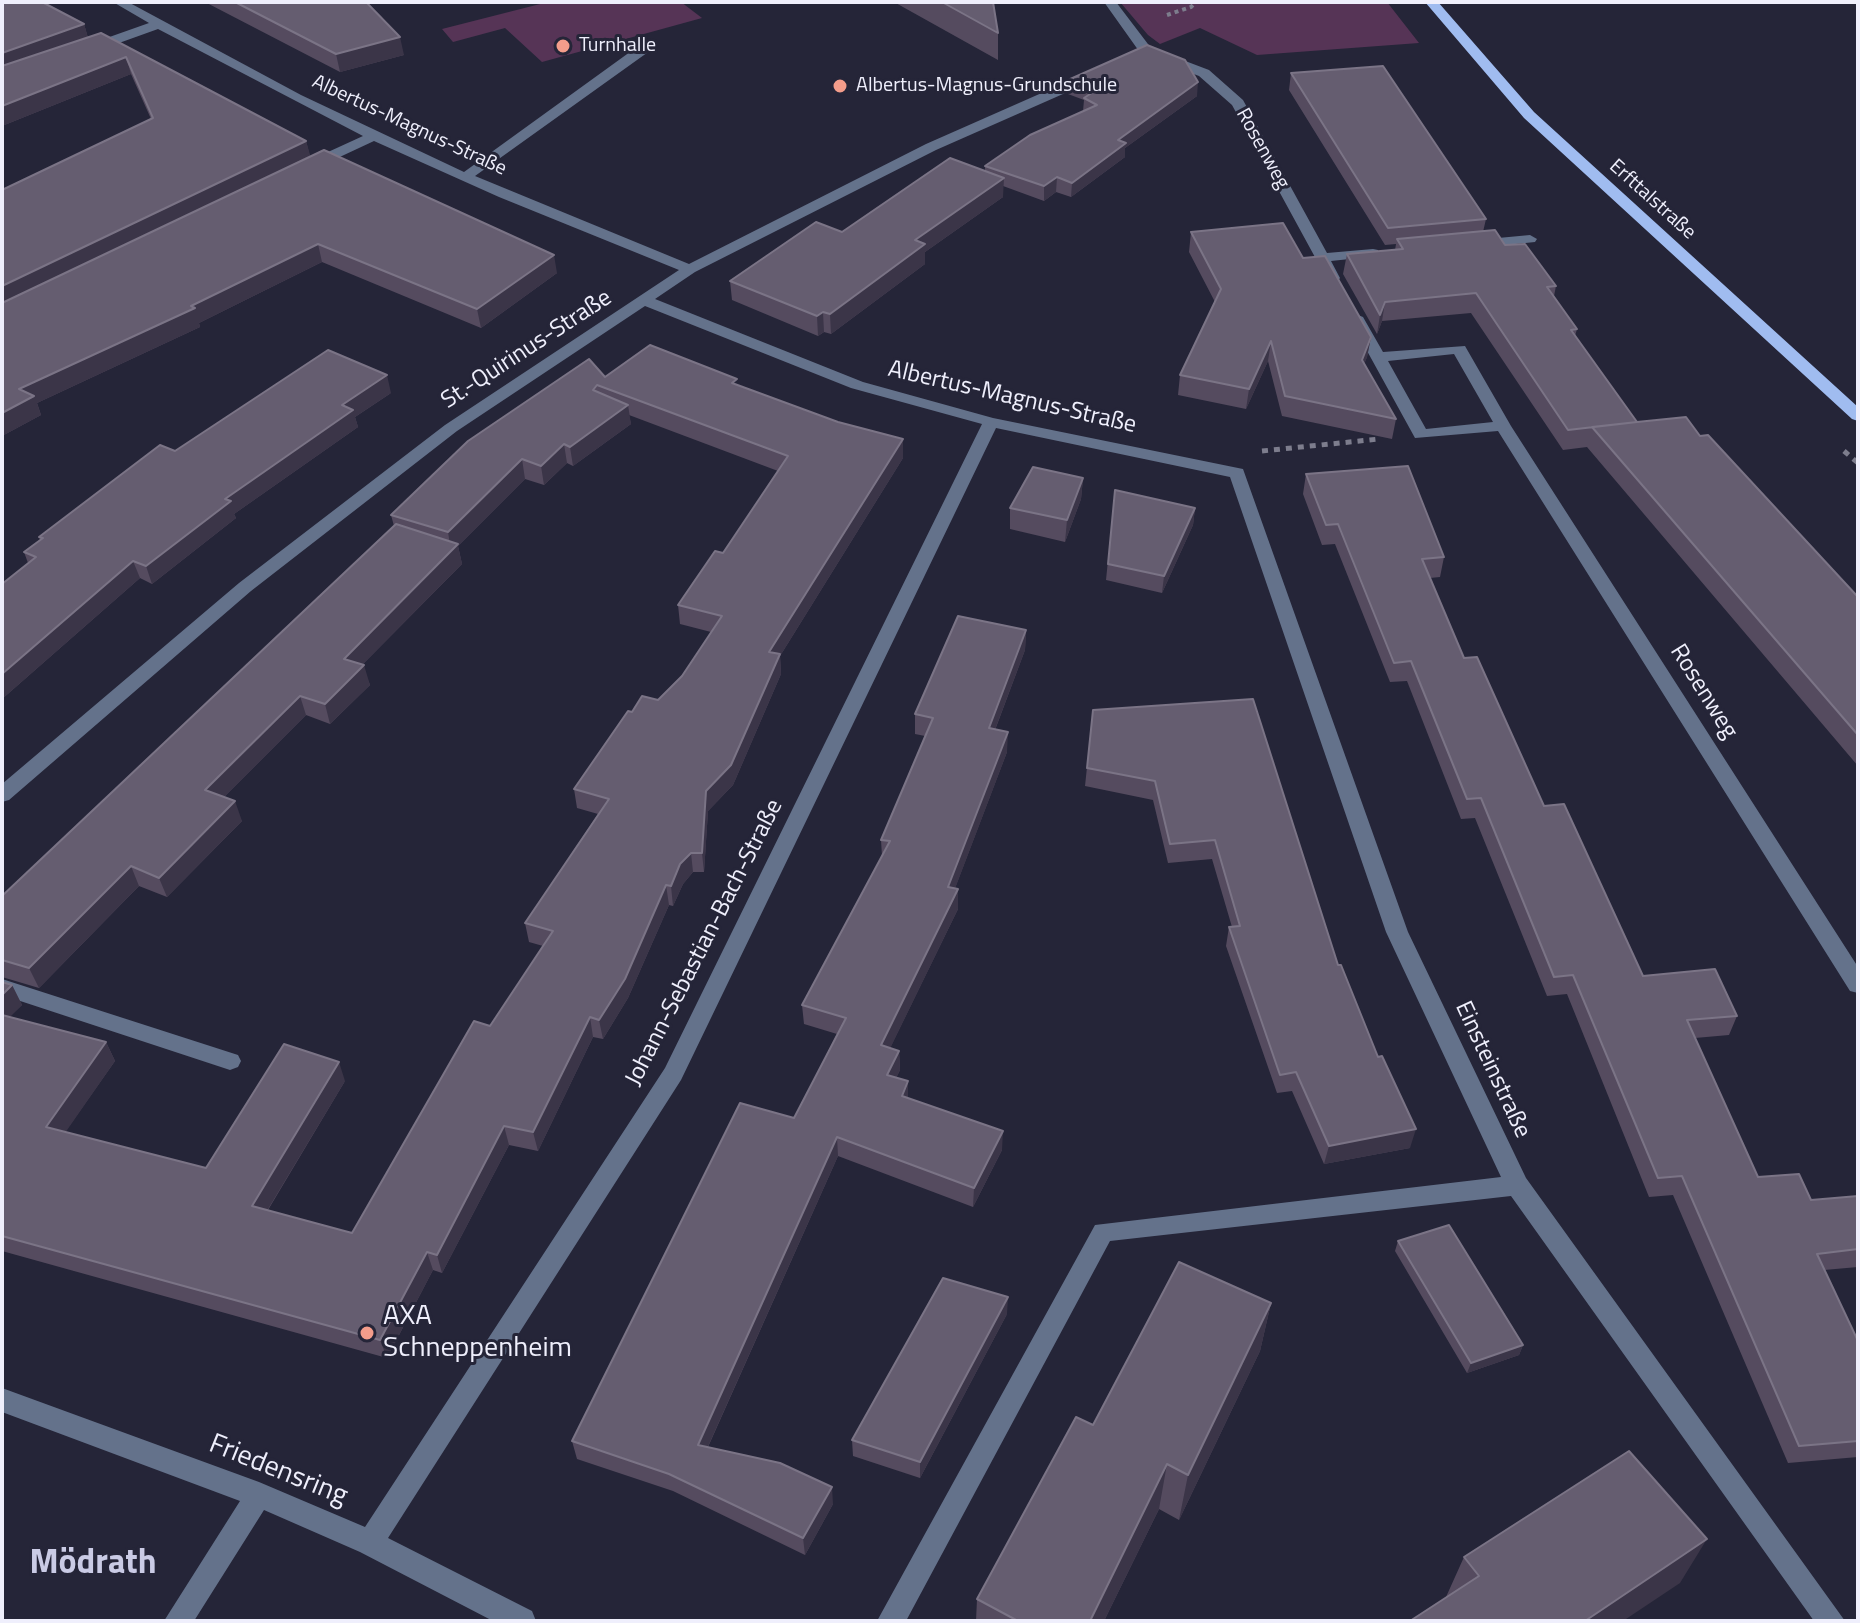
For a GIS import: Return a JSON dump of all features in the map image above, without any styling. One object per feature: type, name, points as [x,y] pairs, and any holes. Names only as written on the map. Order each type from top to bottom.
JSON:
[{"type":"main road","name":"Erfttalstraße","points":[[1431,2],[1529,115],[1858,416]]},
{"type":"street","name":"Albertus-Magnus-Straße","points":[[119,2],[375,136],[465,177],[690,269]]},
{"type":"street","name":"Rosenweg","points":[[1110,2],[1139,54],[1204,73],[1238,103],[1421,435]]},
{"type":"street","points":[[73,54],[159,24]]},
{"type":"street","points":[[465,177],[646,47]]},
{"type":"street","name":"St.-Quirinus-Straße","points":[[2,795],[245,587],[451,428],[690,269],[931,147],[1103,70]]},
{"type":"street","points":[[292,175],[375,136]]},
{"type":"street","points":[[1455,246],[1530,239]]},
{"type":"street","points":[[1321,258],[1396,251]]},
{"type":"street","name":"Albertus-Magnus-Straße","points":[[646,301],[857,385],[991,422],[1237,473]]},
{"type":"street","name":"Rosenweg","points":[[1379,357],[1459,349],[1503,426],[1858,985]]},
{"type":"street","name":"Johann-Sebastian-Bach-Straße","points":[[370,1543],[673,1074],[991,422]]},
{"type":"street","points":[[1421,435],[1503,426]]},
{"type":"street","name":"Einsteinstraße","points":[[1237,473],[1397,932],[1517,1185],[1831,1621]]},
{"type":"street","points":[[2,987],[230,1061]]},
{"type":"street","points":[[891,1621],[1103,1232],[1517,1185]]},
{"type":"street","name":"Friedensring","points":[[2,1400],[259,1495],[370,1543],[522,1621]]},
{"type":"street","points":[[178,1621],[259,1495]]},
{"type":"path","points":[[1237,473],[1263,450],[1421,435]]},
{"type":"shaded area","name":"Turnhalle","points":[[548,2],[681,2],[702,18],[542,62],[505,28],[453,42],[442,29]]},
{"type":"shaded area","points":[[1120,2],[1387,2],[1419,43],[1257,55],[1200,28],[1160,44],[1148,35]]},
{"type":"building","points":[[2,2],[42,2],[84,24],[2,53]]},
{"type":"building","points":[[235,2],[366,2],[400,37],[336,54]]},
{"type":"building","points":[[942,2],[993,2],[998,33]]},
{"type":"building","points":[[101,33],[306,141],[2,286],[2,190],[153,118],[126,57],[2,106],[2,66]]},
{"type":"building","points":[[1147,45],[1185,60],[1198,82],[1118,140],[1126,143],[1072,183],[1057,177],[1044,186],[985,166],[1030,135],[1097,105],[1084,98],[1096,90],[1068,80]]},
{"type":"building","points":[[1383,66],[1486,219],[1388,228],[1291,73]]},
{"type":"building","points":[[324,150],[554,255],[477,309],[318,244],[191,306],[195,308],[19,389],[34,396],[2,413],[2,303]]},
{"type":"building","points":[[950,158],[1004,178],[915,240],[925,244],[830,314],[823,312],[817,316],[730,281],[816,222],[842,232]]},
{"type":"building","points":[[1283,223],[1303,258],[1325,256],[1371,337],[1362,360],[1396,419],[1285,396],[1271,341],[1249,389],[1180,375],[1221,289],[1191,232]]},
{"type":"building","points":[[1495,230],[1505,245],[1525,244],[1556,286],[1547,287],[1577,329],[1571,330],[1637,422],[1686,417],[1700,436],[1708,435],[1858,597],[1858,735],[1592,427],[1568,430],[1476,293],[1385,302],[1380,315],[1347,254],[1403,249],[1397,239]]},
{"type":"building","points":[[650,345],[737,379],[732,383],[838,422],[903,439],[769,652],[780,654],[731,765],[706,791],[702,853],[691,853],[680,864],[671,886],[666,885],[625,979],[599,1020],[590,1017],[533,1132],[504,1126],[437,1255],[427,1252],[380,1340],[2,1236],[2,1015],[106,1042],[46,1127],[206,1168],[284,1044],[339,1062],[252,1206],[352,1233],[474,1021],[490,1026],[553,931],[525,923],[609,799],[574,789],[628,711],[632,712],[642,696],[658,700],[682,676],[722,616],[678,605],[715,551],[723,553],[788,456],[597,385],[593,390],[628,405],[570,447],[564,444],[541,466],[522,459],[448,532],[391,515],[468,441],[589,359],[605,377]]},
{"type":"building","points":[[328,350],[387,375],[342,405],[353,410],[225,499],[231,501],[146,566],[133,561],[2,674],[2,584],[36,557],[24,552],[43,538],[39,537],[160,445],[175,451]]},
{"type":"building","points":[[1408,466],[1444,557],[1422,559],[1464,658],[1477,657],[1544,806],[1564,804],[1643,976],[1715,969],[1737,1016],[1687,1020],[1758,1177],[1799,1174],[1811,1200],[1858,1196],[1858,1249],[1817,1254],[1858,1341],[1858,1441],[1799,1446],[1682,1176],[1658,1178],[1573,975],[1554,977],[1481,798],[1467,799],[1411,661],[1394,663],[1338,524],[1326,525],[1306,474]]},
{"type":"building","points":[[1033,467],[1083,478],[1067,520],[1010,508]]},
{"type":"building","points":[[1115,490],[1195,508],[1164,576],[1108,564]]},
{"type":"building","points":[[396,524],[458,544],[344,659],[364,665],[325,704],[300,696],[205,790],[235,801],[159,878],[131,866],[29,968],[2,960],[2,896]]},
{"type":"building","points":[[958,616],[1026,630],[989,728],[1008,732],[948,887],[958,889],[881,1045],[899,1051],[887,1075],[908,1081],[902,1096],[1003,1131],[974,1188],[837,1137],[698,1445],[780,1463],[832,1487],[803,1538],[669,1474],[572,1441],[740,1103],[794,1118],[846,1018],[802,1005],[890,841],[881,840],[933,718],[915,714]]},
{"type":"building","points":[[1253,699],[1338,965],[1341,965],[1378,1057],[1382,1056],[1416,1129],[1329,1146],[1296,1072],[1280,1075],[1229,927],[1240,926],[1215,840],[1170,844],[1155,781],[1087,768],[1093,710]]},
{"type":"building","points":[[2,982],[12,985],[2,995]]},
{"type":"building","points":[[1449,1225],[1523,1345],[1471,1363],[1398,1241]]},
{"type":"building","points":[[1179,1262],[1271,1303],[1188,1475],[1167,1464],[1090,1621],[1018,1621],[977,1599],[1076,1417],[1093,1425]]},
{"type":"building","points":[[943,1278],[1008,1297],[920,1462],[852,1440]]},
{"type":"building","points":[[1629,1451],[1707,1539],[1585,1621],[1410,1621],[1479,1576],[1464,1557]]},
{"type":"place","name":"Turnhalle","points":[[563,46]]},
{"type":"place","name":"Albertus-Magnus-Grundschule","points":[[840,86]]},
{"type":"place","name":"AXA Schneppenheim","points":[[367,1333]]},
{"type":"district","name":"Mödrath","points":[[93,1565]]}]
